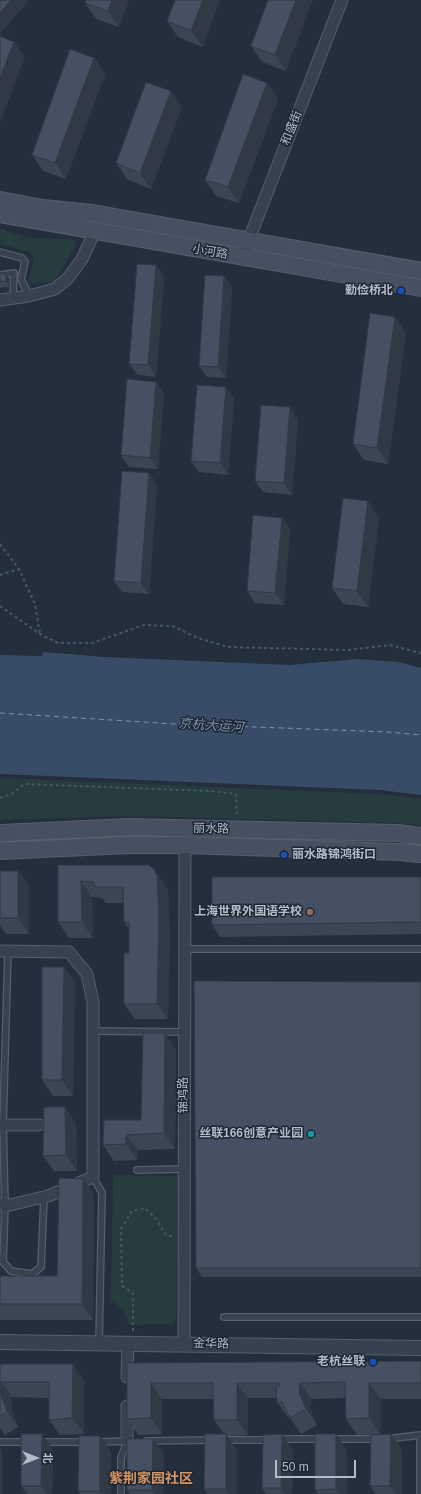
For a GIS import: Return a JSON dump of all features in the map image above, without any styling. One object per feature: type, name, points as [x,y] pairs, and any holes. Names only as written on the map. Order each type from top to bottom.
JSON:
[{"type":"main road","name":"小河路","points":[[0,200],[42,208],[92,213],[421,271]]},
{"type":"main road","name":"小河路","points":[[0,214],[95,232],[421,288]]},
{"type":"main road","name":"丽水路","points":[[0,832],[128,827],[398,833],[421,836]]},
{"type":"main road","name":"丽水路","points":[[0,851],[129,845],[391,851],[421,854]]},
{"type":"street","name":"和盛街","points":[[243,257],[247,240],[342,0]]},
{"type":"street","points":[[0,300],[28,296],[55,289],[68,278],[82,259],[95,232]]},
{"type":"street","name":"锦鸿路","points":[[184,1344],[185,846]]},
{"type":"street","points":[[2,1204],[44,1197],[93,1177],[93,1002],[87,974],[69,952],[4,951]]},
{"type":"street","points":[[2,1124],[38,1125]]},
{"type":"street","name":"金华路","points":[[0,1342],[421,1348]]},
{"type":"street","points":[[130,1343],[127,1392],[130,1445]]},
{"type":"lane","points":[[0,252],[22,258],[25,262],[21,279],[28,296]]},
{"type":"lane","points":[[0,275],[23,270]]},
{"type":"lane","points":[[13,298],[14,273]]},
{"type":"lane","points":[[185,949],[421,949]]},
{"type":"lane","points":[[4,951],[2,1124],[3,1262],[11,1271],[32,1274],[41,1267],[44,1197]]},
{"type":"lane","points":[[93,1031],[185,1032]]},
{"type":"lane","points":[[137,1170],[184,1169]]},
{"type":"lane","points":[[93,1177],[102,1193],[99,1343]]},
{"type":"lane","points":[[224,1317],[421,1317]]},
{"type":"lane","points":[[142,1441],[396,1439],[420,1435],[420,1494]]},
{"type":"lane","points":[[0,1442],[130,1445]]},
{"type":"lane","points":[[121,1494],[122,1458],[130,1445]]},
{"type":"path","points":[[0,544],[19,569],[35,604],[40,634]]},
{"type":"path","points":[[0,575],[19,569]]},
{"type":"path","points":[[0,606],[40,634],[58,643],[92,642],[144,625],[172,626],[198,638],[228,647],[348,650],[390,645],[421,653]]},
{"type":"path","points":[[0,798],[12,794],[24,784],[210,791],[236,794],[237,822]]},
{"type":"path","points":[[130,1343],[133,1293],[122,1286],[121,1229],[132,1211],[144,1208],[156,1219],[166,1235],[184,1238]]},
{"type":"green space","points":[[0,229],[30,238],[74,240],[76,245],[54,282],[32,283],[28,282],[34,260],[31,253],[0,244]]},
{"type":"green space","points":[[0,778],[379,794],[421,799],[421,826],[398,823],[126,816],[0,820]]},
{"type":"green space","points":[[113,1175],[178,1176],[176,1320],[172,1324],[129,1325],[125,1313],[111,1300]]},
{"type":"water","name":"京杭大运河","points":[[43,652],[104,657],[290,665],[358,659],[398,662],[421,668],[421,795],[380,790],[0,774],[0,655],[42,656]]},
{"type":"building","points":[[0,0],[11,0],[0,13]]},
{"type":"building","points":[[86,0],[112,0],[108,11],[85,3]]},
{"type":"building","points":[[175,0],[203,0],[191,31],[167,21]]},
{"type":"building","points":[[268,0],[296,0],[275,55],[251,46]]},
{"type":"building","points":[[0,36],[14,42],[0,78]]},
{"type":"building","points":[[70,49],[94,58],[55,163],[32,155]]},
{"type":"building","points":[[243,74],[267,83],[228,187],[205,180]]},
{"type":"building","points":[[146,82],[171,91],[140,173],[116,163]]},
{"type":"building","points":[[137,264],[156,265],[148,365],[129,364]]},
{"type":"building","points":[[5,273],[6,281],[0,281],[0,274]]},
{"type":"building","points":[[205,275],[224,276],[218,367],[199,366]]},
{"type":"building","points":[[370,313],[395,317],[377,448],[353,444]]},
{"type":"building","points":[[127,379],[156,382],[150,458],[121,455]]},
{"type":"building","points":[[197,385],[226,387],[220,463],[191,461]]},
{"type":"building","points":[[261,405],[290,407],[284,483],[255,481]]},
{"type":"building","points":[[122,471],[149,473],[141,583],[114,581]]},
{"type":"building","points":[[343,498],[368,501],[357,591],[332,588]]},
{"type":"building","points":[[253,515],[282,518],[275,593],[247,591]]},
{"type":"building","points":[[58,865],[148,865],[154,869],[157,876],[159,918],[157,1004],[124,1004],[124,953],[129,953],[129,922],[124,922],[123,887],[94,887],[94,882],[81,881],[82,922],[58,922]]},
{"type":"building","points":[[0,871],[18,871],[18,918],[0,918]]},
{"type":"building","name":"上海世界外国语学校","points":[[212,877],[421,877],[421,922],[212,925]]},
{"type":"building","points":[[42,967],[64,967],[62,1080],[42,1080]]},
{"type":"building","name":"丝联166创意产业园","points":[[194,981],[421,982],[421,1268],[196,1268]]},
{"type":"building","points":[[143,1033],[165,1033],[164,1133],[126,1135],[126,1144],[103,1145],[104,1120],[141,1120]]},
{"type":"building","points":[[44,1107],[65,1107],[66,1155],[43,1156]]},
{"type":"building","points":[[59,1178],[83,1179],[82,1304],[0,1304],[0,1276],[57,1276]]},
{"type":"building","points":[[421,1361],[421,1383],[369,1383],[369,1418],[346,1419],[345,1382],[300,1383],[299,1392],[306,1409],[290,1418],[282,1402],[277,1402],[276,1386],[280,1386],[280,1383],[237,1383],[237,1420],[214,1420],[213,1383],[151,1383],[151,1418],[127,1419],[127,1363]]},
{"type":"building","points":[[0,1364],[73,1364],[72,1418],[49,1420],[49,1382],[1,1382],[1,1396],[7,1411],[0,1416]]},
{"type":"building","points":[[21,1434],[42,1434],[41,1486],[21,1486]]},
{"type":"building","points":[[205,1434],[226,1434],[226,1489],[204,1489]]},
{"type":"building","points":[[282,1434],[281,1488],[262,1488],[263,1435]]},
{"type":"building","points":[[315,1434],[336,1434],[336,1489],[315,1490]]},
{"type":"building","points":[[391,1434],[390,1486],[370,1486],[371,1435]]},
{"type":"building","points":[[79,1436],[100,1436],[100,1491],[78,1491]]},
{"type":"building","points":[[127,1439],[153,1439],[152,1490],[127,1490]]},
{"type":"ferry route","points":[[0,713],[175,724],[388,732],[421,735]]},
{"type":"place","name":"勤俭桥北","points":[[401,291]]},
{"type":"place","name":"丽水路锦鸿街口","points":[[284,855]]},
{"type":"place","name":"上海世界外国语学校","points":[[310,912]]},
{"type":"place","name":"丝联166创意产业园","points":[[311,1134]]},
{"type":"place","name":"老杭丝联","points":[[373,1362]]},
{"type":"district","name":"紫荆家园社区","points":[[151,1479]]}]
